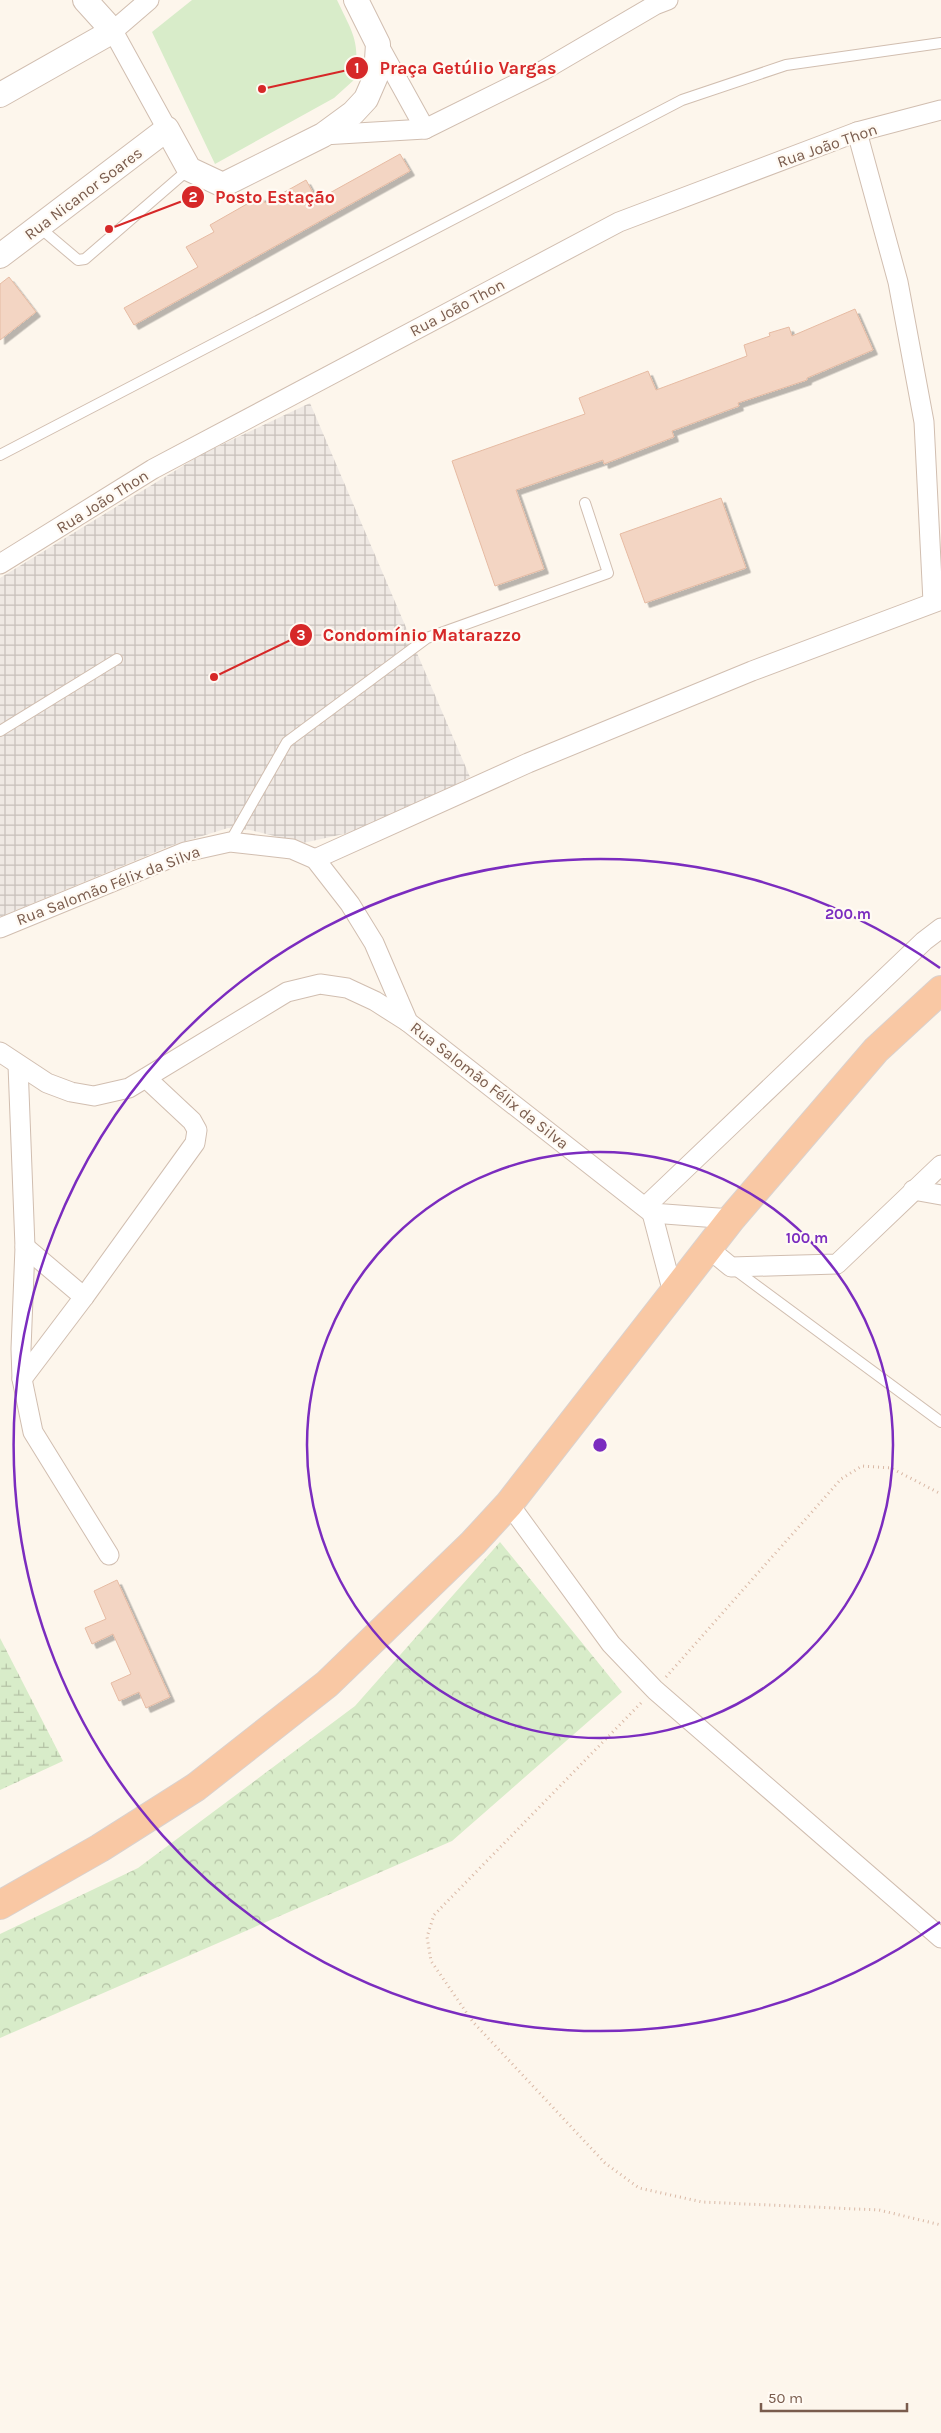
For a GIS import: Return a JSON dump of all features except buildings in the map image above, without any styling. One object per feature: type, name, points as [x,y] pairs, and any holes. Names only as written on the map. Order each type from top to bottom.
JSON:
[{"type":"highway","points":[[0,1905],[100,1848],[196,1787],[319,1690],[473,1543],[509,1504],[731,1219],[876,1050],[941,990]]},
{"type":"street","points":[[85,0],[113,31],[190,169],[223,185],[323,135],[354,113],[366,99],[376,76],[378,44]]},
{"type":"street","points":[[0,95],[113,31],[149,0]]},
{"type":"street","points":[[356,0],[425,129]]},
{"type":"street","points":[[323,135],[425,129],[544,70],[655,5],[668,0]]},
{"type":"street","name":"Rua João Thon","points":[[0,564],[154,469],[584,239],[620,222],[857,132],[941,110]]},
{"type":"street","name":"Rua Nicanor Soares","points":[[0,256],[167,129]]},
{"type":"street","points":[[315,859],[528,763],[752,672],[937,601],[924,422],[898,282],[857,132]]},
{"type":"street","name":"Rua Salomão Félix da Silva","points":[[0,928],[185,852],[230,842],[292,849],[315,859],[350,904],[374,944],[408,1022],[649,1210]]},
{"type":"street","points":[[649,1210],[924,941],[941,928]]},
{"type":"street","points":[[0,1052],[47,1083],[71,1092],[94,1096],[129,1088],[287,992],[320,984],[347,988],[376,1001],[408,1022]]},
{"type":"street","points":[[18,1065],[25,1247],[21,1349],[22,1379],[33,1432],[109,1555]]},
{"type":"street","points":[[22,1379],[84,1297],[194,1143],[197,1130],[192,1121],[146,1078]]},
{"type":"street","points":[[708,1248],[731,1267],[837,1264],[941,1165]]},
{"type":"street","points":[[913,1190],[941,1194]]},
{"type":"street","points":[[649,1210],[731,1219]]},
{"type":"street","points":[[649,1210],[673,1293]]},
{"type":"street","points":[[25,1247],[84,1297]]},
{"type":"street","points":[[509,1504],[611,1644],[655,1690],[941,1938]]},
{"type":"lane","points":[[0,455],[682,100],[786,65],[941,43]]},
{"type":"lane","points":[[39,227],[78,260],[85,259],[190,169]]},
{"type":"lane","points":[[230,842],[287,742],[427,638],[608,573],[585,503]]},
{"type":"lane","points":[[0,731],[117,659]]},
{"type":"lane","points":[[731,1267],[941,1422]]},
{"type":"path","points":[[941,1494],[891,1468],[862,1466],[842,1479],[655,1690],[434,1915],[427,1937],[430,1961],[473,2022],[605,2163],[639,2188],[702,2202],[879,2210],[941,2225]]},
{"type":"shaded area","points":[[310,403],[470,777],[380,826],[303,843],[250,830],[228,828],[170,846],[0,917],[0,578],[204,453]]},
{"type":"green space","points":[[192,0],[337,0],[356,46],[355,79],[334,98],[215,164],[152,32]]},
{"type":"green space","points":[[500,1542],[622,1692],[452,1841],[0,2038],[0,1934],[138,1868],[355,1706]]},
{"type":"green space","points":[[0,1638],[63,1761],[0,1790]]},
{"type":"place","name":"Praça Getúlio Vargas","points":[[262,89]]},
{"type":"place","name":"Posto Estação","points":[[109,229]]},
{"type":"place","name":"Condomínio Matarazzo","points":[[214,677]]}]
